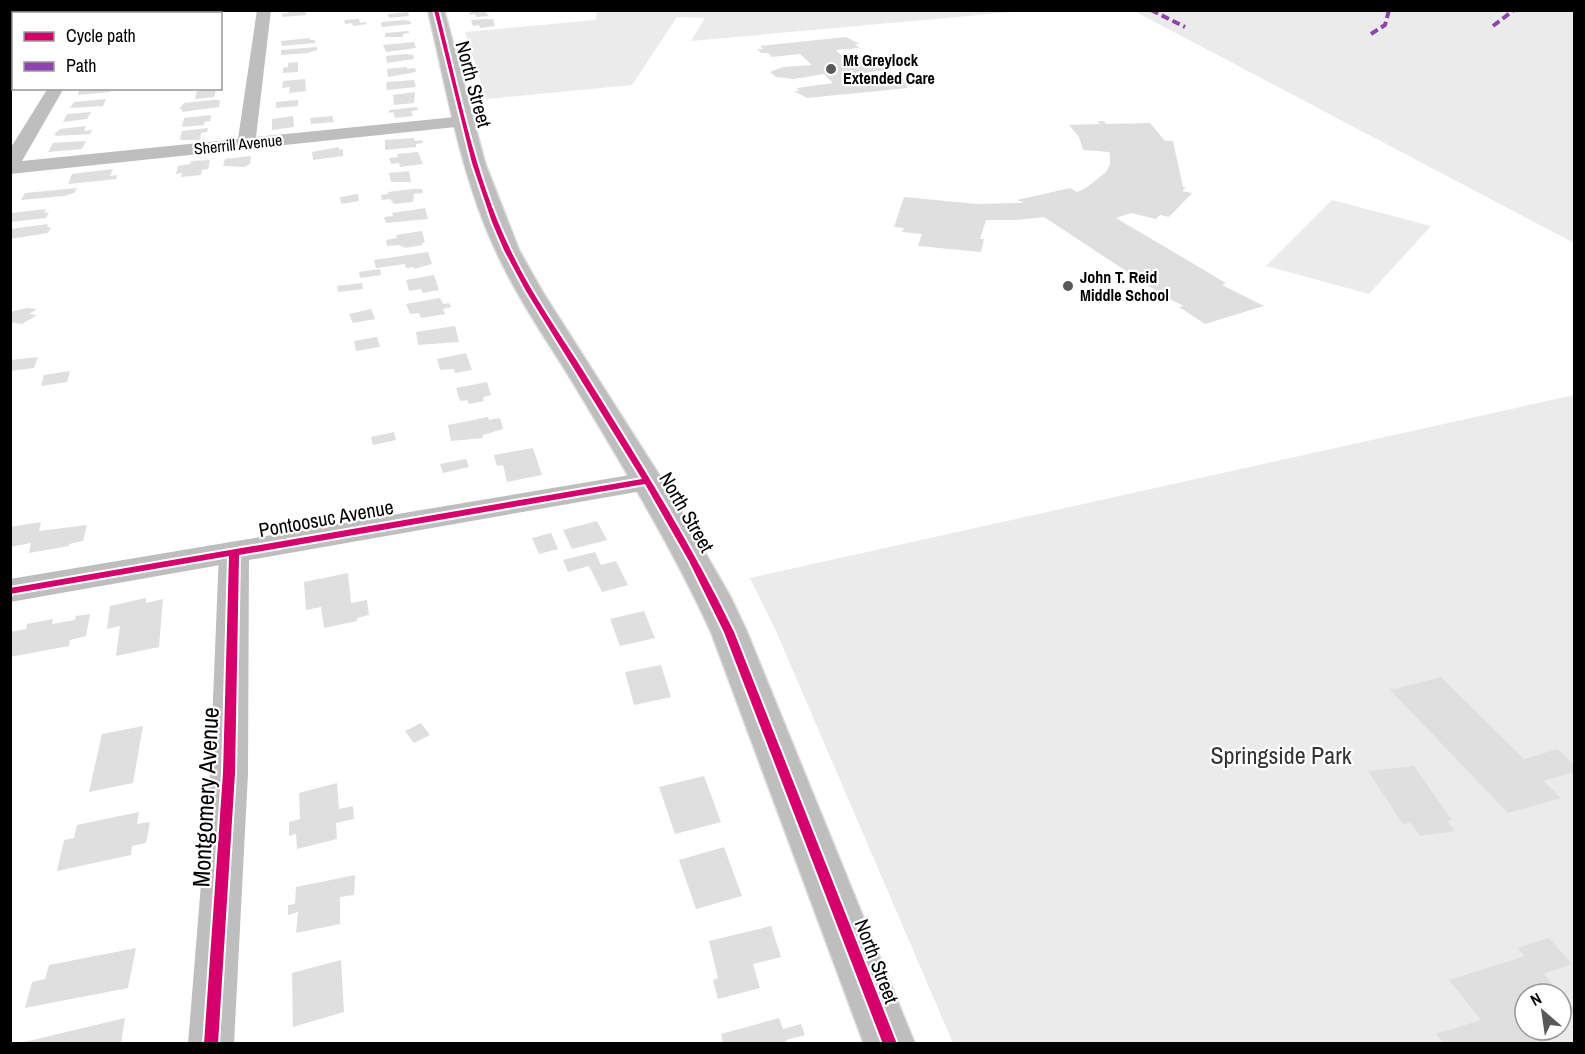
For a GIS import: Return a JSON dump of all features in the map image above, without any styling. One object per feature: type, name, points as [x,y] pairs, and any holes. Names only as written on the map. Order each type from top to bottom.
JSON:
[{"type":"main road","name":"North Street","points":[[436,10],[484,192],[508,251],[690,550],[729,632],[890,1044]]},
{"type":"main road","name":"Pontoosuc Avenue","points":[[10,591],[648,481]]},
{"type":"street","points":[[246,143],[264,10]]},
{"type":"street","points":[[10,167],[55,90]]},
{"type":"street","name":"Sherrill Avenue","points":[[10,167],[465,121]]},
{"type":"street","name":"Montgomery Avenue","points":[[211,1044],[229,773],[234,552]]},
{"type":"green space","points":[[597,10],[1024,11],[691,41],[705,18],[677,17],[632,85],[486,99],[465,32],[596,20]]},
{"type":"green space","points":[[1134,11],[1574,11],[1574,243]]},
{"type":"green space","points":[[1332,200],[1431,226],[1369,294],[1266,266]]},
{"type":"green space","name":"Springside Park","points":[[1574,395],[1574,1043],[953,1043],[776,631],[750,578]]},
{"type":"building","points":[[469,10],[484,10],[489,16],[476,17],[475,14],[470,15]]},
{"type":"building","points":[[305,11],[306,15],[283,17],[281,14]]},
{"type":"building","points":[[408,12],[409,16],[389,18],[388,14]]},
{"type":"building","points":[[359,19],[360,23],[366,22],[367,24],[353,26],[352,23],[345,24],[344,20]]},
{"type":"building","points":[[493,19],[495,26],[480,28],[479,25],[473,26],[471,20]]},
{"type":"building","points":[[410,21],[411,24],[382,27],[381,22]]},
{"type":"building","points":[[409,31],[403,34],[403,37],[385,37],[385,33]]},
{"type":"building","name":"Mt Greylock Extended Care","points":[[846,37],[860,44],[855,44],[859,48],[836,50],[845,59],[880,55],[891,64],[881,65],[887,70],[863,73],[867,76],[863,76],[867,80],[895,77],[899,80],[906,79],[911,83],[905,84],[908,88],[807,98],[794,91],[799,91],[797,88],[833,83],[824,74],[794,79],[776,77],[770,72],[783,67],[812,65],[800,54],[772,57],[757,49],[763,49],[760,46]]},
{"type":"building","points":[[310,38],[310,40],[315,40],[315,43],[282,46],[281,41]]},
{"type":"building","points":[[414,42],[416,48],[386,52],[383,45]]},
{"type":"building","points":[[317,47],[317,50],[308,53],[281,55],[281,50]]},
{"type":"building","points":[[413,55],[414,59],[387,63],[386,56]]},
{"type":"building","points":[[298,62],[298,72],[283,73],[283,68],[288,67],[288,63]]},
{"type":"building","points":[[407,67],[407,69],[415,68],[416,72],[388,77],[387,69]]},
{"type":"building","points":[[305,79],[306,91],[289,93],[290,87],[282,88],[283,81]]},
{"type":"building","points":[[414,80],[416,87],[387,90],[386,82]]},
{"type":"building","points":[[79,90],[110,90],[110,92],[78,95]]},
{"type":"building","points":[[216,90],[214,97],[195,99],[197,91]]},
{"type":"building","points":[[415,92],[414,103],[394,105],[393,95]]},
{"type":"building","points":[[106,99],[103,106],[70,108],[74,102]]},
{"type":"building","points":[[220,100],[219,107],[182,112],[182,109],[179,109],[184,103]]},
{"type":"building","points":[[298,100],[298,106],[276,108],[276,102]]},
{"type":"building","points":[[417,107],[418,110],[411,111],[413,116],[395,118],[393,112],[389,113],[389,110]]},
{"type":"building","points":[[91,112],[87,119],[63,122],[67,114]]},
{"type":"building","points":[[211,115],[210,121],[204,122],[204,125],[182,127],[184,118]]},
{"type":"building","points":[[293,116],[294,127],[272,130],[272,119]]},
{"type":"building","points":[[332,116],[334,122],[311,124],[310,118]]},
{"type":"building","points":[[1097,121],[1104,121],[1106,124],[1150,123],[1165,141],[1173,141],[1183,187],[1186,187],[1182,191],[1192,193],[1169,217],[1160,215],[1156,219],[1131,213],[1116,218],[1226,283],[1222,285],[1264,306],[1205,324],[1179,307],[1184,306],[1167,298],[1044,217],[986,220],[980,239],[984,239],[981,252],[918,246],[922,234],[902,232],[904,228],[894,227],[904,197],[977,204],[1024,203],[1017,200],[1070,188],[1077,192],[1086,188],[1106,172],[1110,164],[1110,155],[1109,152],[1083,150],[1079,137],[1069,125],[1100,124]]},
{"type":"building","points":[[86,126],[84,131],[92,130],[90,134],[53,135],[60,129]]},
{"type":"building","points":[[208,128],[207,132],[201,133],[200,140],[180,140],[182,131]]},
{"type":"building","points":[[414,138],[415,141],[422,140],[423,143],[416,144],[416,147],[385,150],[385,140]]},
{"type":"building","points":[[86,141],[82,149],[48,152],[53,143]]},
{"type":"building","points":[[339,147],[339,150],[343,149],[343,156],[313,160],[312,152]]},
{"type":"building","points":[[418,152],[423,164],[400,167],[399,163],[391,164],[389,158],[398,157],[397,154]]},
{"type":"building","points":[[251,156],[250,164],[245,167],[223,166],[225,159]]},
{"type":"building","points":[[210,160],[208,169],[202,170],[201,175],[181,177],[182,173],[176,174],[178,166],[190,164],[191,161]]},
{"type":"building","points":[[113,169],[110,176],[117,175],[116,179],[68,184],[72,174]]},
{"type":"building","points":[[409,171],[411,182],[391,182],[389,173]]},
{"type":"building","points":[[77,188],[74,193],[64,196],[21,200],[25,193]]},
{"type":"building","points":[[422,189],[423,193],[414,194],[413,202],[394,204],[390,199],[382,200],[381,195],[388,194],[388,192]]},
{"type":"building","points":[[358,194],[359,201],[341,204],[340,197]]},
{"type":"building","points":[[425,208],[428,219],[386,223],[384,217],[393,216],[392,213]]},
{"type":"building","points":[[46,209],[44,213],[49,212],[46,218],[10,222],[12,213]]},
{"type":"building","points":[[48,224],[47,227],[51,227],[48,233],[10,239],[10,229]]},
{"type":"building","points":[[422,231],[425,242],[422,245],[405,248],[399,245],[387,246],[386,240],[397,238],[396,235]]},
{"type":"building","points":[[428,252],[432,264],[414,269],[414,267],[406,268],[405,264],[376,268],[374,260]]},
{"type":"building","points":[[380,269],[381,275],[360,278],[359,272]]},
{"type":"building","points":[[434,275],[439,290],[423,293],[421,289],[409,291],[406,280]]},
{"type":"building","points":[[362,283],[363,289],[338,292],[337,286]]},
{"type":"building","points":[[440,298],[443,304],[449,303],[451,307],[443,309],[445,314],[421,318],[419,313],[410,314],[406,304]]},
{"type":"building","points":[[27,308],[37,309],[29,314],[37,315],[22,324],[10,322],[10,312]]},
{"type":"building","points":[[371,309],[375,319],[353,323],[349,314]]},
{"type":"building","points":[[455,326],[459,342],[418,345],[416,332]]},
{"type":"building","points":[[377,337],[380,347],[356,351],[354,341]]},
{"type":"building","points":[[466,353],[472,370],[455,373],[454,369],[440,370],[437,359]]},
{"type":"building","points":[[38,357],[34,368],[10,371],[10,360]]},
{"type":"building","points":[[70,371],[67,382],[41,386],[44,375]]},
{"type":"building","points":[[487,382],[491,395],[483,397],[484,401],[469,404],[467,400],[460,401],[456,388]]},
{"type":"building","points":[[488,417],[489,420],[500,418],[503,429],[483,435],[483,438],[451,441],[448,425]]},
{"type":"building","points":[[394,432],[396,440],[373,445],[371,437]]},
{"type":"building","points":[[533,448],[542,475],[507,482],[503,465],[497,466],[494,455]]},
{"type":"building","points":[[466,459],[469,467],[443,473],[440,464]]},
{"type":"building","points":[[597,521],[607,540],[572,549],[563,530]]},
{"type":"building","points":[[41,522],[39,531],[87,525],[83,541],[69,544],[69,546],[29,553],[31,543],[10,547],[10,527]]},
{"type":"building","points":[[551,533],[558,549],[539,554],[532,538]]},
{"type":"building","points":[[595,552],[601,565],[616,561],[628,585],[602,592],[589,566],[568,572],[563,560]]},
{"type":"building","points":[[348,573],[351,603],[367,600],[369,615],[357,618],[357,621],[324,628],[321,607],[306,610],[304,582]]},
{"type":"building","points":[[146,598],[146,603],[163,599],[159,647],[116,656],[120,626],[107,629],[110,606]]},
{"type":"building","points":[[644,611],[655,638],[620,646],[610,619]]},
{"type":"building","points":[[90,614],[86,636],[70,640],[69,646],[10,657],[10,632],[26,629],[27,624],[53,619],[52,624],[75,620],[76,616]]},
{"type":"building","points":[[661,665],[671,697],[634,705],[625,672]]},
{"type":"building","points":[[1441,677],[1524,759],[1558,749],[1574,765],[1574,772],[1543,781],[1561,798],[1508,813],[1390,690]]},
{"type":"building","points":[[421,723],[430,735],[414,743],[405,731]]},
{"type":"building","points":[[143,726],[133,783],[89,792],[102,734]]},
{"type":"building","points":[[1414,766],[1452,820],[1447,821],[1455,831],[1420,836],[1411,823],[1403,824],[1368,771]]},
{"type":"building","points":[[704,776],[721,822],[675,834],[659,787]]},
{"type":"building","points":[[337,783],[339,809],[353,806],[354,819],[336,823],[337,839],[297,849],[296,834],[289,836],[289,822],[300,819],[299,793]]},
{"type":"building","points":[[139,812],[137,824],[150,822],[146,843],[132,846],[131,855],[57,871],[64,840],[74,838],[77,825]]},
{"type":"building","points":[[724,847],[742,896],[696,909],[679,860]]},
{"type":"building","points":[[355,875],[354,895],[340,897],[340,924],[296,933],[298,912],[288,915],[288,905],[295,904],[296,887]]},
{"type":"building","points":[[771,926],[781,957],[753,964],[760,988],[718,999],[713,980],[718,978],[709,941]]},
{"type":"building","points":[[1549,938],[1572,964],[1544,974],[1551,982],[1513,982],[1513,1042],[1545,1042],[1547,1044],[1444,1044],[1436,1034],[1481,1020],[1449,980],[1525,956],[1517,948]]},
{"type":"building","points":[[136,948],[128,988],[25,1008],[32,982],[45,979],[49,965]]},
{"type":"building","points":[[341,960],[344,1012],[293,1027],[292,973]]},
{"type":"building","points":[[125,1018],[121,1044],[20,1044],[20,1043]]},
{"type":"building","points":[[779,1018],[783,1029],[801,1024],[805,1035],[786,1040],[787,1044],[723,1044],[721,1034]]},
{"type":"marked path","points":[[1151,10],[1185,27]]},
{"type":"marked path","points":[[1371,34],[1385,25],[1389,10]]},
{"type":"marked path","points":[[1493,26],[1514,10]]},
{"type":"cycle path","points":[[436,10],[475,163],[484,193],[507,250],[529,291],[654,492],[712,596],[729,632],[890,1044]]},
{"type":"cycle path","points":[[10,591],[648,481]]},
{"type":"cycle path","points":[[211,1044],[229,773],[234,552]]},
{"type":"place","name":"Mt Greylock Extended Care","points":[[831,69]]},
{"type":"place","name":"John T. Reid Middle School","points":[[1068,286]]}]
